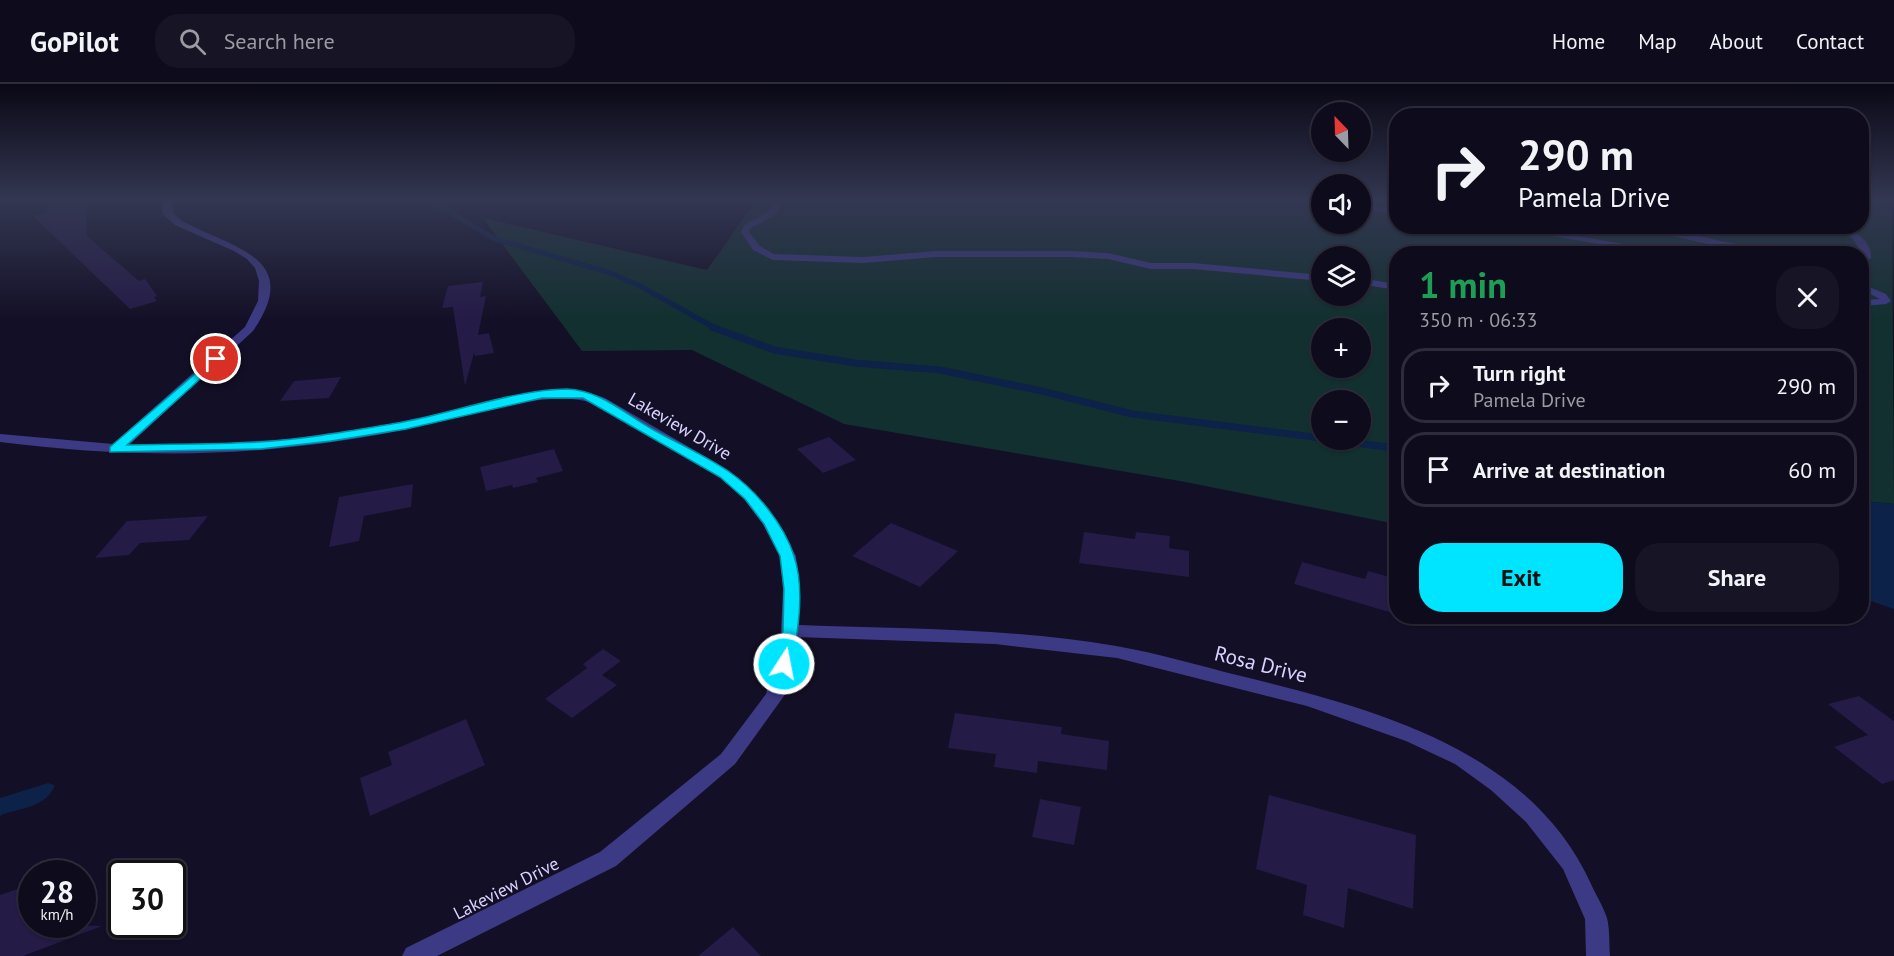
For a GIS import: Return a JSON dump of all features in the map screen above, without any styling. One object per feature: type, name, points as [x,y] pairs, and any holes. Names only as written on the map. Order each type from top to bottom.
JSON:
[{"type":"street","points":[[115,450],[249,329],[260,314],[265,291],[263,272],[247,254],[213,240]]},
{"type":"street","name":"Lakeview Drive","points":[[0,438],[115,450],[202,448],[298,442],[395,428],[542,395],[568,393],[585,395],[725,474],[749,496],[770,523],[788,556],[791,589],[790,631],[775,696],[728,759],[608,859],[414,956]]},
{"type":"street","name":"Rosa Drive","points":[[790,631],[995,638],[1117,652],[1311,700],[1413,736],[1462,759],[1498,784],[1533,816],[1571,863],[1596,919],[1598,956]]},
{"type":"lane","points":[[749,240],[762,254],[773,256],[863,261],[936,254],[1070,254],[1108,256],[1151,266],[1193,266],[1311,277]]},
{"type":"lane","points":[[1592,240],[1630,246]]},
{"type":"lane","points":[[1702,240],[1733,246]]},
{"type":"lane","points":[[1371,283],[1389,286]]},
{"type":"lane","points":[[1869,290],[1883,296],[1886,302],[1869,303]]},
{"type":"green space","points":[[499,240],[576,240],[707,270],[728,240],[1892,240],[1894,504],[1869,502],[1869,246],[1389,246],[1389,523],[1180,481],[844,424],[692,350],[582,351]]},
{"type":"water","points":[[1869,502],[1894,504],[1894,609],[1869,600]]},
{"type":"water","points":[[48,783],[55,785],[46,798],[32,806],[1,815],[0,818],[0,798]]},
{"type":"building","points":[[58,240],[91,240],[139,281],[145,279],[157,296],[154,297],[157,301],[130,309]]},
{"type":"building","points":[[483,282],[480,297],[486,296],[478,335],[489,333],[494,353],[475,356],[474,353],[465,386],[453,307],[442,308],[448,286]]},
{"type":"building","points":[[341,377],[329,398],[280,401],[294,381]]},
{"type":"building","points":[[829,437],[856,460],[823,473],[797,449]]},
{"type":"building","points":[[554,449],[563,471],[536,478],[538,482],[486,491],[480,467]]},
{"type":"building","points":[[413,484],[411,507],[364,516],[359,541],[329,547],[339,497]]},
{"type":"building","points":[[208,516],[189,540],[140,543],[129,555],[95,558],[127,521]]},
{"type":"building","points":[[891,523],[958,551],[920,587],[852,556]]},
{"type":"building","points":[[1084,532],[1135,539],[1136,532],[1170,536],[1169,548],[1189,551],[1189,577],[1079,563]]},
{"type":"building","points":[[1302,562],[1365,579],[1368,571],[1389,577],[1389,612],[1294,584]]},
{"type":"building","points":[[603,649],[621,661],[602,675],[617,685],[572,718],[545,699],[587,668],[583,664]]},
{"type":"building","points":[[1859,696],[1894,721],[1894,780],[1882,784],[1834,747],[1868,735],[1828,704]]},
{"type":"building","points":[[955,713],[1062,727],[1061,734],[1109,741],[1107,770],[1038,761],[1037,773],[994,767],[996,754],[948,748]]},
{"type":"building","points":[[466,719],[485,765],[370,816],[360,778],[392,765],[388,752]]},
{"type":"building","points":[[1269,795],[1416,835],[1413,909],[1348,888],[1344,928],[1303,915],[1307,885],[1256,869]]},
{"type":"building","points":[[1040,799],[1081,807],[1074,845],[1032,837]]},
{"type":"building","points":[[18,889],[18,938],[70,938],[23,956],[0,956],[0,895]]},
{"type":"building","points":[[733,927],[761,956],[698,956]]},
{"type":"waterway","points":[[497,240],[611,273],[642,287],[715,328]]},
{"type":"waterway","points":[[712,327],[774,350],[855,363],[940,370],[1042,391],[1132,414],[1311,437]]},
{"type":"waterway","points":[[1371,445],[1389,447]]},
{"type":"route","points":[[216,359],[115,450],[260,446],[331,438],[384,430],[542,395],[568,393],[585,395],[600,401],[641,428],[725,474],[749,496],[770,523],[788,556],[791,589],[790,631],[784,664]]}]
